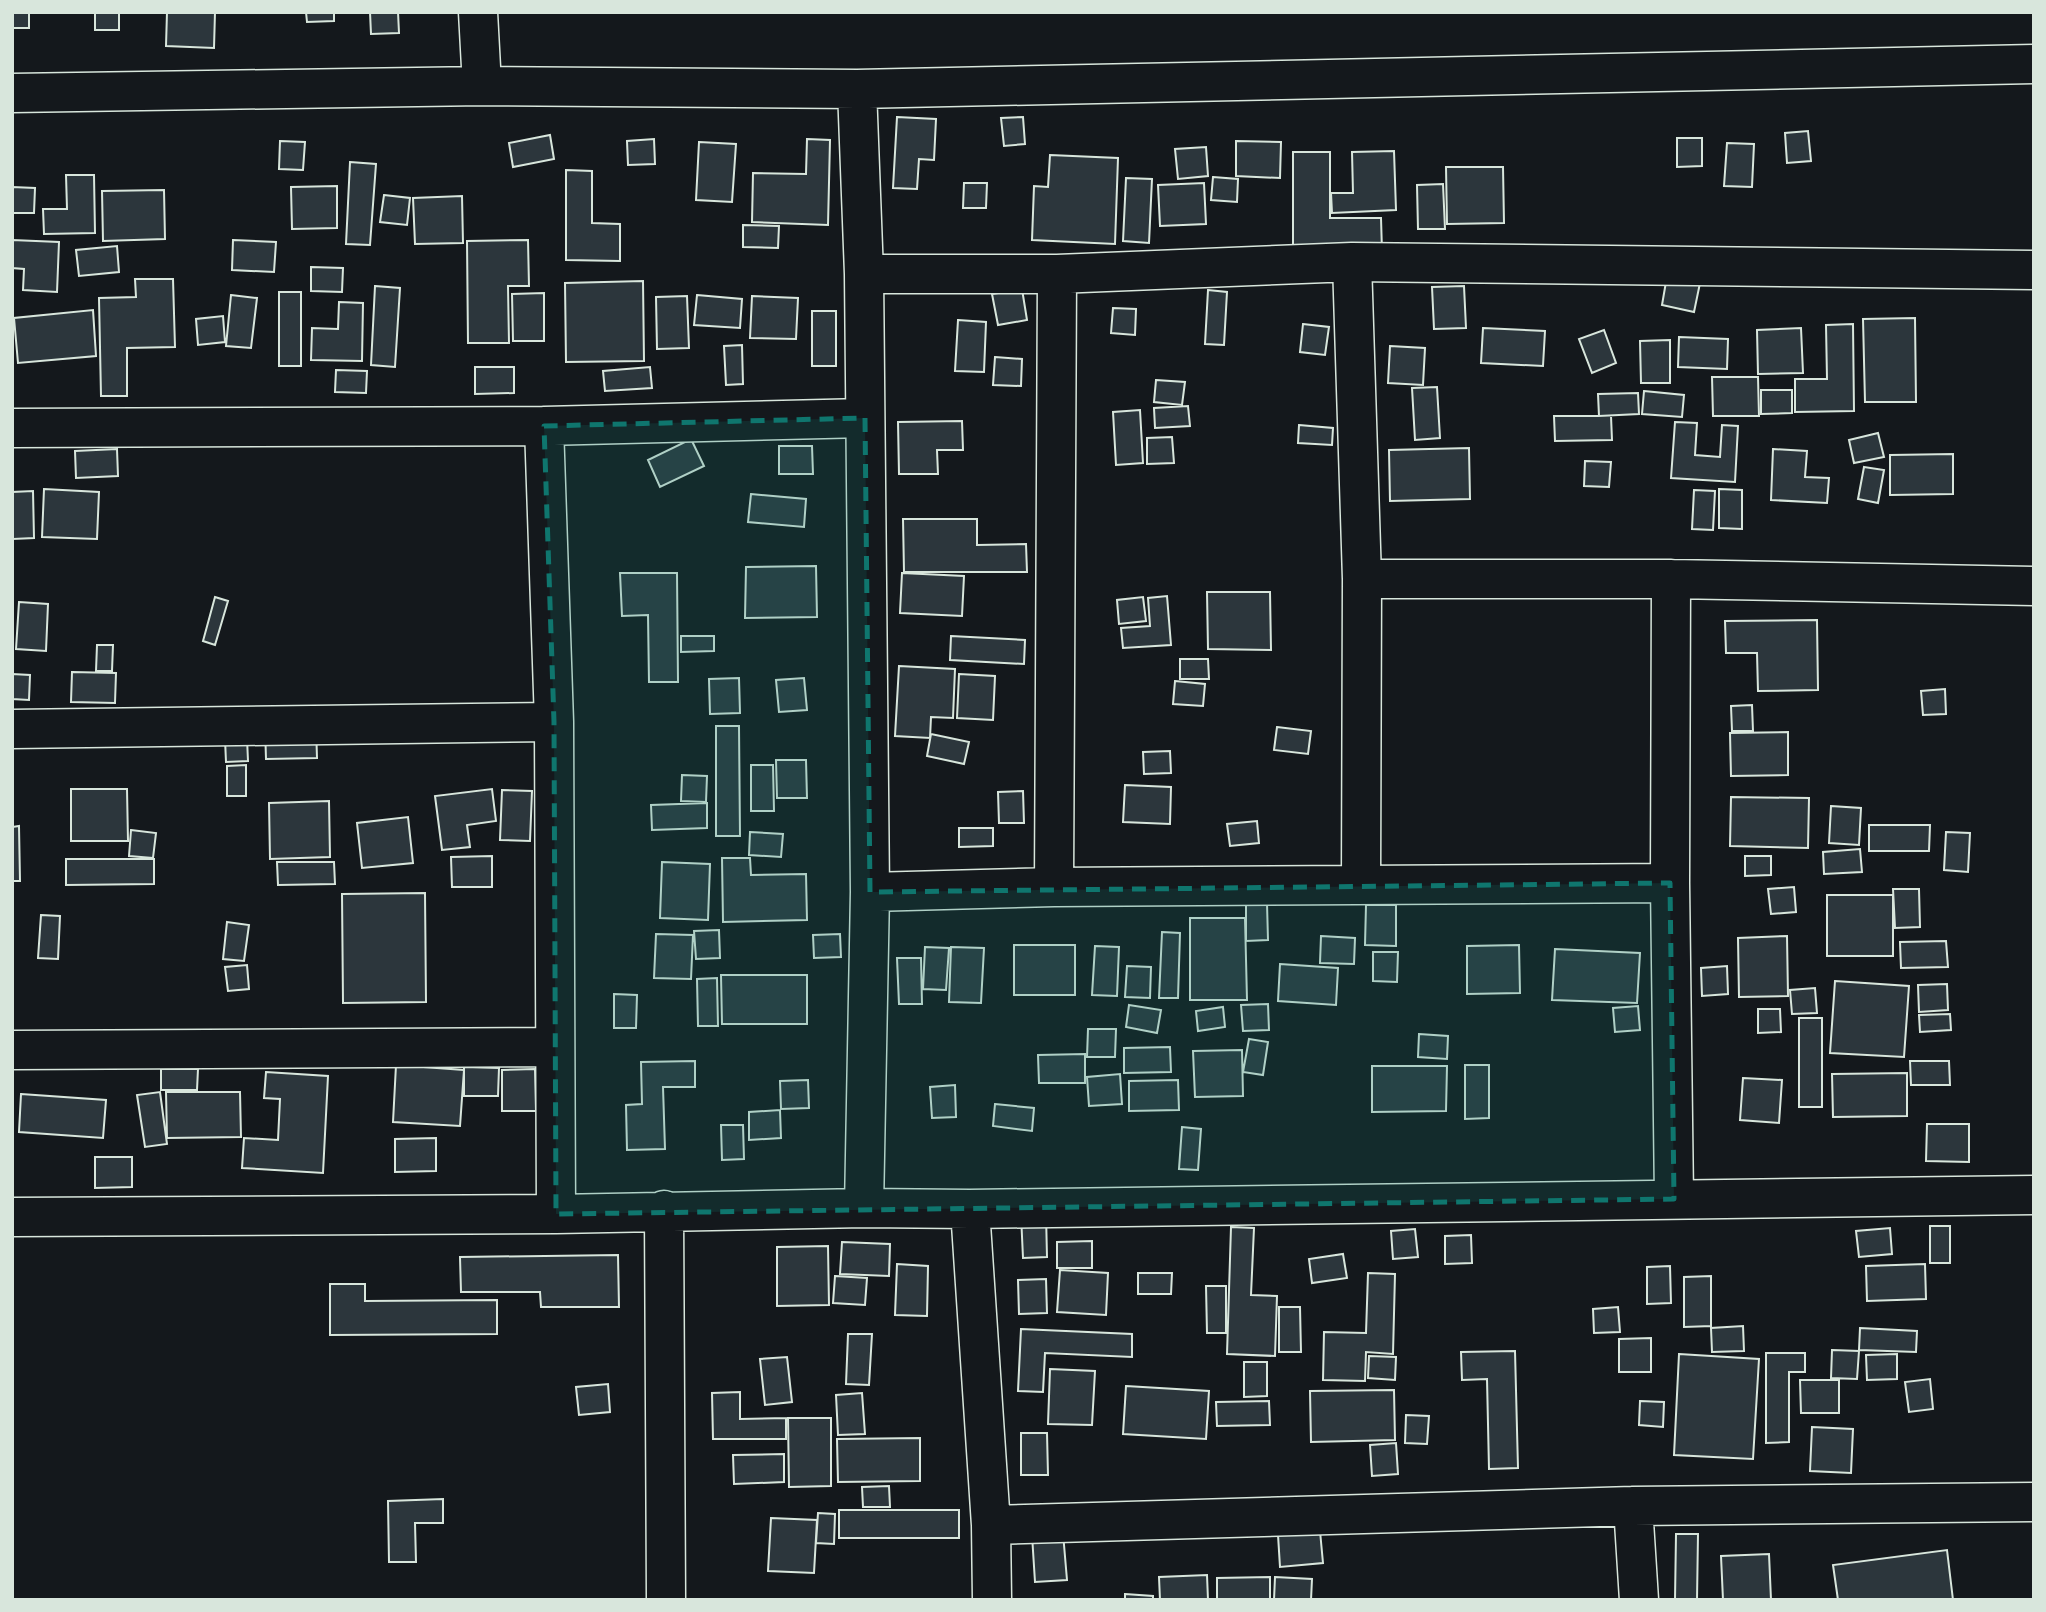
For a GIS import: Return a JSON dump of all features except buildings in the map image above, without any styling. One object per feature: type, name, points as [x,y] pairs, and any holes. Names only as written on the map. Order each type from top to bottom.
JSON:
[{"type":"street","points":[[478,12],[482,86]]},
{"type":"street","points":[[12,93],[482,86],[857,89],[2034,64]]},
{"type":"street","points":[[857,89],[864,274],[870,892],[864,1208]]},
{"type":"street","points":[[864,274],[1057,274],[1352,262],[2034,270]]},
{"type":"street","points":[[1352,262],[1362,579],[1361,885]]},
{"type":"street","points":[[1054,887],[1057,274]]},
{"type":"street","points":[[12,428],[544,426],[864,418]]},
{"type":"street","points":[[544,426],[554,722],[556,1214]]},
{"type":"street","points":[[1362,579],[1671,579],[2034,586]]},
{"type":"street","points":[[1671,579],[1670,883],[1674,1199]]},
{"type":"street","points":[[12,729],[554,722]]},
{"type":"street","points":[[870,892],[1054,887],[1670,883]]},
{"type":"street","points":[[12,1050],[554,1047]]},
{"type":"street","points":[[12,1217],[556,1214],[664,1210],[971,1209],[2034,1195]]},
{"type":"street","points":[[971,1209],[991,1525],[992,1600]]},
{"type":"street","points":[[664,1210],[666,1600]]},
{"type":"street","points":[[991,1525],[1633,1506],[2034,1503]]},
{"type":"street","points":[[1633,1506],[1639,1600]]},
{"type":"highlighted area","points":[[865,418],[870,892],[1670,883],[1674,1199],[556,1214],[554,722],[544,426]]}]
